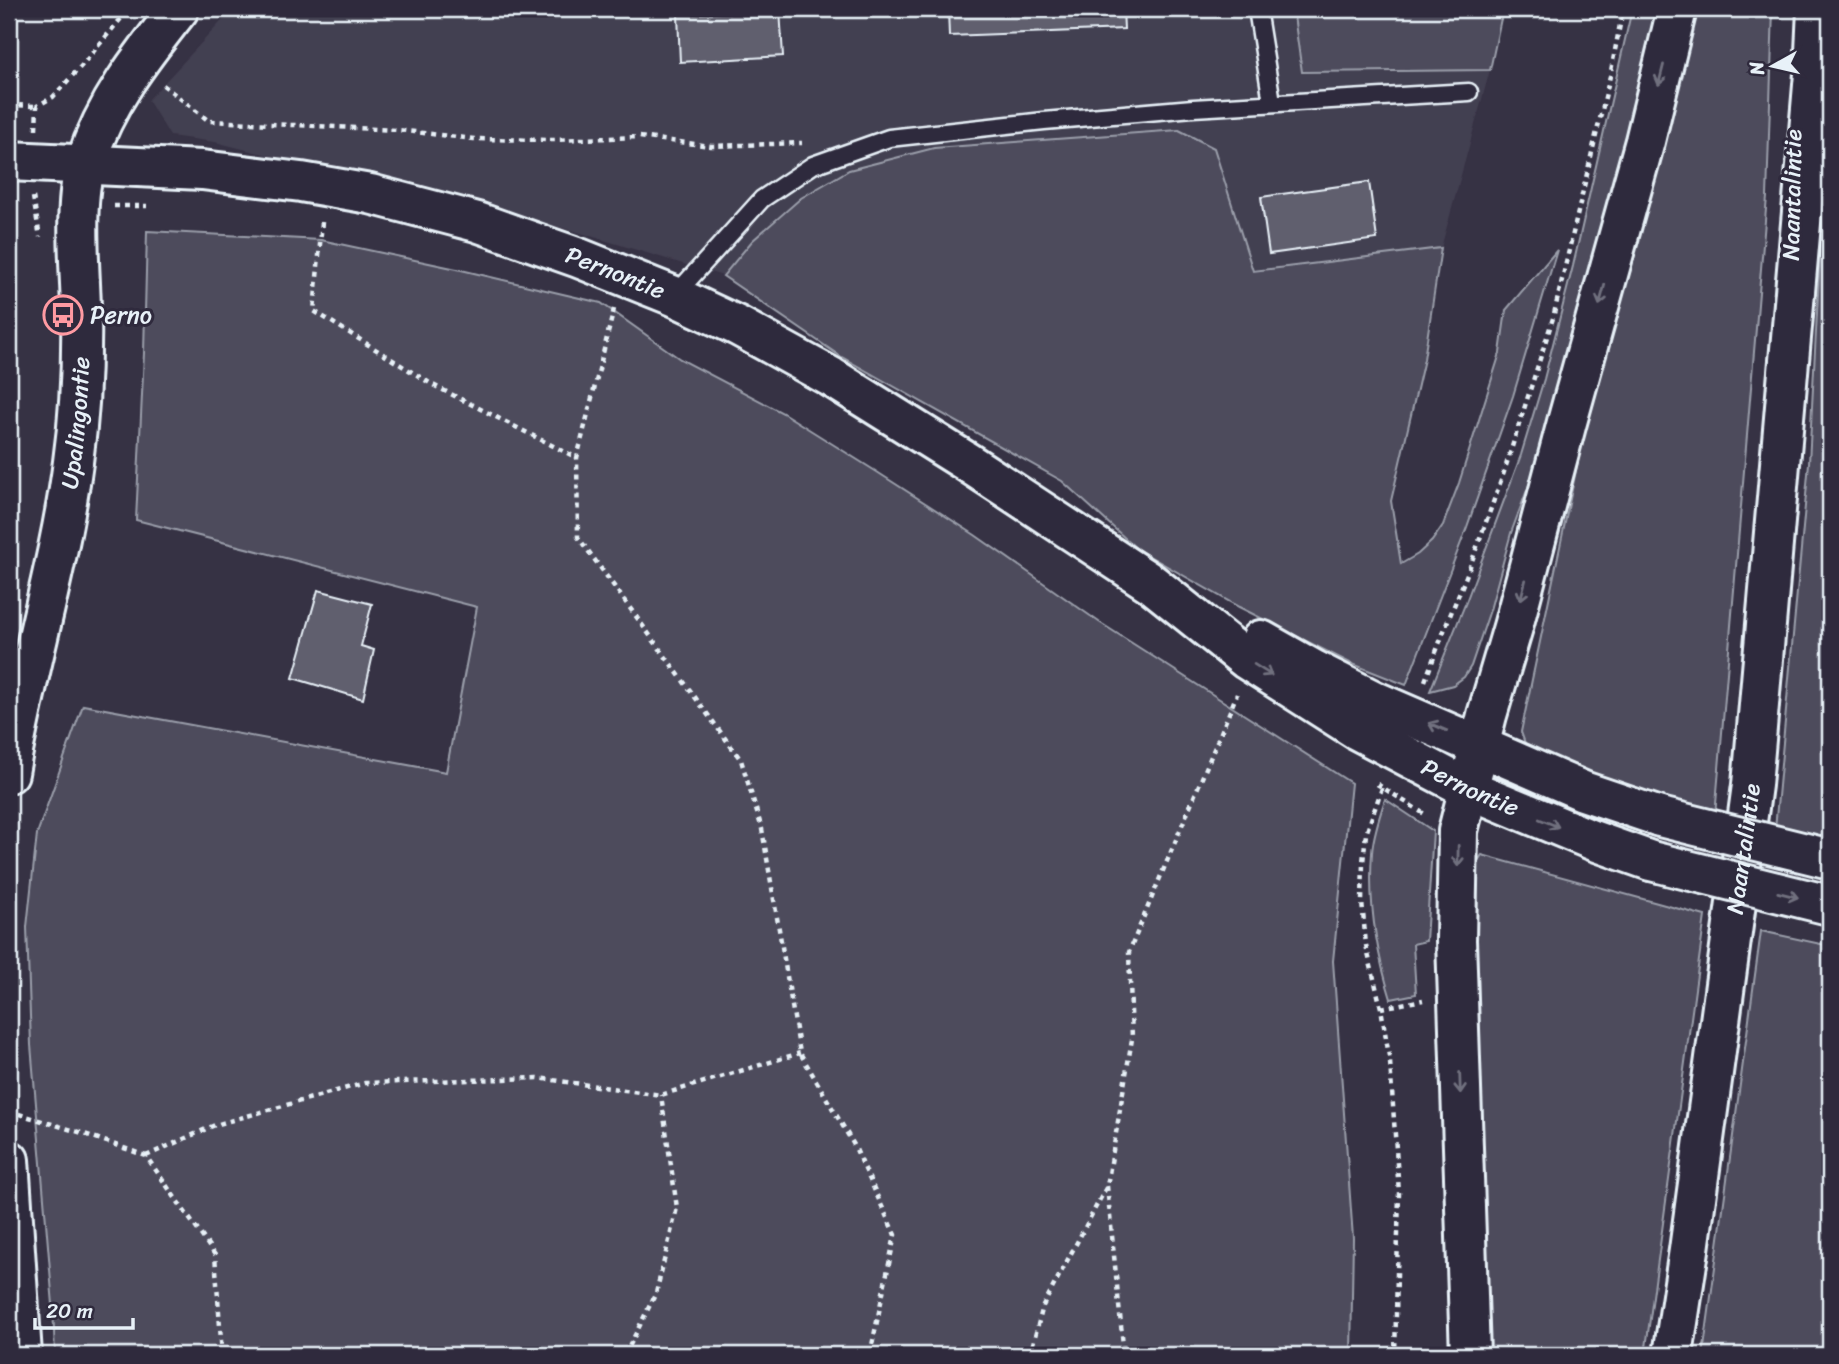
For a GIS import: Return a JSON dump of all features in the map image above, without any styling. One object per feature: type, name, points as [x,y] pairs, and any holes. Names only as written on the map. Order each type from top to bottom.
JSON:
[{"type":"street","name":"Upalingontie","points":[[9,773],[67,502],[79,418],[79,206],[85,163],[122,84],[179,9]]},
{"type":"street","points":[[1470,1355],[1456,940],[1458,831],[1479,745],[1645,141],[1677,9]]},
{"type":"street","name":"Naantalintie","points":[[1790,340],[1796,9]]},
{"type":"street","name":"Naantalintie","points":[[1673,1355],[1752,785],[1818,9]]},
{"type":"street","name":"Pernontie","points":[[9,161],[202,170],[301,182],[370,194],[477,222],[579,258],[674,296],[737,326],[831,377],[967,462],[1151,583],[1247,660],[1357,730],[1469,789],[1592,840],[1651,861],[1830,905]]},
{"type":"street","name":"Pernontie","points":[[1151,583],[1375,701],[1583,791],[1660,817],[1830,859]]},
{"type":"street","points":[[9,1160],[22,1355]]},
{"type":"lane","points":[[1257,9],[1272,102]]},
{"type":"lane","points":[[674,296],[762,199],[813,165],[889,138],[1044,121],[1272,102],[1469,92]]},
{"type":"path","points":[[1425,681],[1503,475],[1553,318],[1610,76],[1622,11]]},
{"type":"path","points":[[154,78],[209,121],[398,130],[474,139],[553,141],[639,137],[711,146],[813,142]]},
{"type":"path","points":[[9,105],[37,106]]},
{"type":"path","points":[[111,206],[159,206]]},
{"type":"path","points":[[323,217],[314,311],[433,385],[578,458]]},
{"type":"path","points":[[616,300],[578,458],[578,537],[741,761],[762,830],[800,1053],[854,1145],[895,1235],[870,1355]]},
{"type":"path","points":[[1124,1355],[1107,1186],[1132,1040],[1129,952],[1241,685]]},
{"type":"path","points":[[1372,779],[1426,815],[1458,831]]},
{"type":"path","points":[[1382,788],[1366,834],[1362,902],[1366,945],[1390,1062],[1399,1193],[1395,1355]]},
{"type":"path","points":[[1381,1008],[1423,1000]]},
{"type":"path","points":[[146,1156],[215,1125],[365,1083],[538,1078],[662,1095],[800,1053]]},
{"type":"path","points":[[625,1355],[656,1293],[677,1208],[662,1095]]},
{"type":"path","points":[[9,1111],[146,1156],[215,1255],[222,1355]]},
{"type":"path","points":[[1030,1355],[1043,1306],[1107,1186]]},
{"type":"shaded area","points":[[233,9],[1293,9],[1303,72],[1490,70],[1441,248],[1253,271],[1214,148],[752,241],[723,276],[574,231],[215,142],[170,136],[148,100]]},
{"type":"shaded area","points":[[1293,9],[1503,9],[1490,70],[1302,72]]},
{"type":"shaded area","points":[[1632,9],[1660,9],[1641,88],[1539,458],[1511,533],[1471,666],[1464,677],[1453,685],[1430,691],[1521,455],[1544,379]]},
{"type":"shaded area","points":[[1695,9],[1773,9],[1767,197],[1715,816],[1603,781],[1526,746],[1521,732],[1582,442]]},
{"type":"shaded area","points":[[1830,69],[1830,842],[1775,829],[1809,463]]},
{"type":"shaded area","points":[[1179,130],[1214,148],[1253,271],[1441,248],[1424,359],[1391,501],[1401,564],[1432,541],[1443,525],[1500,353],[1506,310],[1557,250],[1513,396],[1467,527],[1406,685],[1350,663],[1239,607],[1137,549],[1062,481],[840,356],[723,276],[752,241],[801,198],[849,170],[934,148]]},
{"type":"shaded area","points":[[147,231],[321,240],[601,303],[680,359],[783,413],[877,472],[975,535],[1099,622],[1351,783],[1333,961],[1353,1238],[1351,1355],[55,1355],[31,1045],[27,927],[37,834],[83,705],[446,772],[477,607],[136,520]]},
{"type":"shaded area","points":[[1385,799],[1433,831],[1426,941],[1413,944],[1416,994],[1391,999],[1377,945],[1371,890],[1373,846]]},
{"type":"shaded area","points":[[1482,855],[1705,916],[1645,1355],[1489,1355],[1484,1319],[1472,876]]},
{"type":"shaded area","points":[[1761,931],[1830,946],[1830,1338],[1823,1355],[1703,1355]]},
{"type":"building","points":[[948,9],[1123,9],[1124,29],[949,36]]},
{"type":"building","points":[[780,10],[783,56],[680,62],[678,15]]},
{"type":"building","points":[[1369,182],[1377,239],[1269,254],[1261,197]]},
{"type":"building","points":[[318,590],[372,604],[361,646],[374,650],[363,699],[293,678]]},
{"type":"place","name":"Perno","points":[[63,315]]}]
